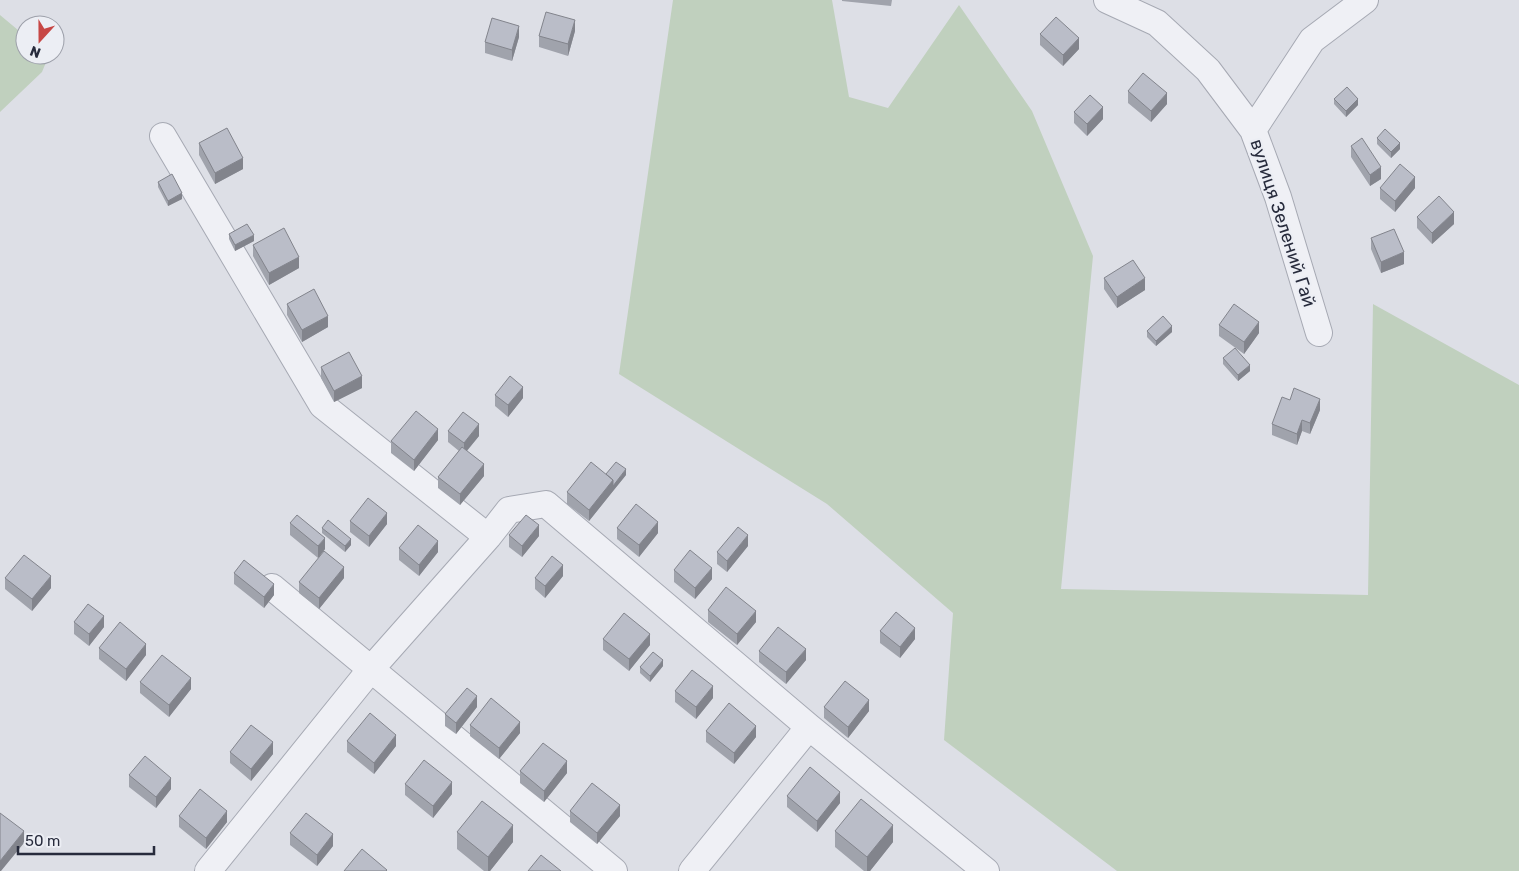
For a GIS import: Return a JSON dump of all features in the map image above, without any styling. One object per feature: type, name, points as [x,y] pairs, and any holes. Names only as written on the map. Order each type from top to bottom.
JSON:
[{"type":"street","name":"вулиця Зелений Гай","points":[[1107,0],[1157,23],[1208,70],[1253,130],[1278,197],[1319,333]]},
{"type":"street","points":[[1253,130],[1312,40],[1365,0]]},
{"type":"street","points":[[163,136],[322,405],[488,537]]},
{"type":"street","points":[[214,869],[371,669],[488,537],[509,510],[546,504],[809,727],[986,871]]},
{"type":"street","points":[[272,587],[614,871]]},
{"type":"street","points":[[692,871],[809,727]]},
{"type":"green space","points":[[673,0],[832,0],[849,97],[888,108],[959,5],[1032,111],[1093,256],[1061,589],[1368,595],[1373,304],[1519,385],[1519,871],[1117,871],[944,740],[953,613],[827,504],[619,374]]},
{"type":"green space","points":[[0,15],[15,28],[15,65],[45,65],[42,72],[0,112]]},
{"type":"building","points":[[546,12],[575,20],[568,44],[539,36]]},
{"type":"building","points":[[1056,17],[1079,38],[1063,55],[1040,34]]},
{"type":"building","points":[[492,18],[519,26],[512,50],[485,42]]},
{"type":"building","points":[[1143,73],[1167,93],[1151,111],[1128,91]]},
{"type":"building","points":[[1347,87],[1358,99],[1346,111],[1334,99]]},
{"type":"building","points":[[1090,95],[1103,107],[1087,124],[1074,112]]},
{"type":"building","points":[[227,128],[243,158],[215,173],[199,143]]},
{"type":"building","points":[[1385,129],[1400,143],[1391,152],[1377,138]]},
{"type":"building","points":[[1362,138],[1381,167],[1370,175],[1351,146]]},
{"type":"building","points":[[1400,164],[1415,177],[1395,201],[1380,188]]},
{"type":"building","points":[[172,174],[182,193],[168,201],[158,182]]},
{"type":"building","points":[[1439,196],[1454,212],[1432,233],[1417,217]]},
{"type":"building","points":[[247,224],[254,235],[235,245],[229,234]]},
{"type":"building","points":[[284,228],[299,257],[269,273],[253,245]]},
{"type":"building","points":[[1394,229],[1404,252],[1381,262],[1371,238]]},
{"type":"building","points":[[1133,260],[1145,278],[1117,297],[1104,278]]},
{"type":"building","points":[[314,289],[328,316],[302,330],[287,304]]},
{"type":"building","points":[[1234,304],[1259,322],[1244,342],[1219,325]]},
{"type":"building","points":[[1163,316],[1172,326],[1156,341],[1147,331]]},
{"type":"building","points":[[1235,348],[1250,365],[1238,375],[1223,358]]},
{"type":"building","points":[[349,352],[362,376],[334,391],[321,367]]},
{"type":"building","points":[[510,376],[523,387],[508,405],[495,395]]},
{"type":"building","points":[[1294,388],[1320,399],[1310,423],[1302,420],[1297,434],[1272,424],[1282,397],[1290,400]]},
{"type":"building","points":[[416,411],[438,429],[414,460],[391,441]]},
{"type":"building","points":[[463,412],[479,424],[464,443],[448,431]]},
{"type":"building","points":[[462,447],[484,464],[460,494],[438,477]]},
{"type":"building","points":[[591,462],[613,480],[589,510],[567,492]]},
{"type":"building","points":[[616,462],[626,469],[613,486],[613,480],[606,474]]},
{"type":"building","points":[[368,498],[387,513],[369,536],[350,521]]},
{"type":"building","points":[[636,504],[658,522],[639,545],[617,528]]},
{"type":"building","points":[[297,515],[325,538],[318,546],[290,523]]},
{"type":"building","points":[[526,515],[539,525],[522,546],[509,535]]},
{"type":"building","points":[[328,520],[351,539],[345,546],[322,528]]},
{"type":"building","points":[[418,525],[438,541],[419,565],[399,548]]},
{"type":"building","points":[[738,527],[748,535],[727,561],[717,552]]},
{"type":"building","points":[[690,550],[712,568],[695,588],[674,570]]},
{"type":"building","points":[[324,551],[344,567],[319,598],[299,582]]},
{"type":"building","points":[[24,555],[51,576],[32,599],[5,578]]},
{"type":"building","points":[[552,556],[563,565],[545,586],[535,578]]},
{"type":"building","points":[[244,560],[274,584],[264,597],[234,573]]},
{"type":"building","points":[[726,587],[756,611],[737,634],[708,610]]},
{"type":"building","points":[[88,604],[104,616],[89,634],[74,622]]},
{"type":"building","points":[[896,612],[915,628],[900,647],[880,631]]},
{"type":"building","points":[[624,613],[650,634],[629,659],[603,639]]},
{"type":"building","points":[[120,622],[146,644],[126,669],[99,648]]},
{"type":"building","points":[[778,627],[806,649],[786,672],[759,651]]},
{"type":"building","points":[[653,652],[663,660],[650,676],[640,667]]},
{"type":"building","points":[[162,655],[191,678],[169,705],[140,682]]},
{"type":"building","points":[[692,670],[713,686],[696,707],[675,691]]},
{"type":"building","points":[[845,681],[869,700],[848,727],[824,707]]},
{"type":"building","points":[[467,688],[477,696],[456,723],[445,714]]},
{"type":"building","points":[[491,698],[520,722],[499,748],[470,725]]},
{"type":"building","points":[[729,703],[756,726],[734,753],[706,731]]},
{"type":"building","points":[[370,713],[396,735],[374,763],[347,741]]},
{"type":"building","points":[[251,725],[273,742],[251,769],[230,752]]},
{"type":"building","points":[[543,743],[567,761],[544,791],[520,771]]},
{"type":"building","points":[[145,756],[171,778],[156,797],[129,775]]},
{"type":"building","points":[[424,760],[452,782],[433,806],[405,784]]},
{"type":"building","points":[[810,767],[840,792],[817,821],[787,796]]},
{"type":"building","points":[[592,783],[620,805],[597,833],[570,811]]},
{"type":"building","points":[[200,789],[227,811],[206,838],[179,816]]},
{"type":"building","points":[[861,799],[893,825],[867,857],[835,831]]},
{"type":"building","points":[[482,801],[513,825],[488,857],[457,832]]},
{"type":"building","points":[[0,813],[24,831],[0,861]]},
{"type":"building","points":[[306,813],[333,834],[317,855],[290,833]]},
{"type":"building","points":[[362,849],[387,870],[344,871]]},
{"type":"building","points":[[541,855],[561,871],[528,871]]}]
